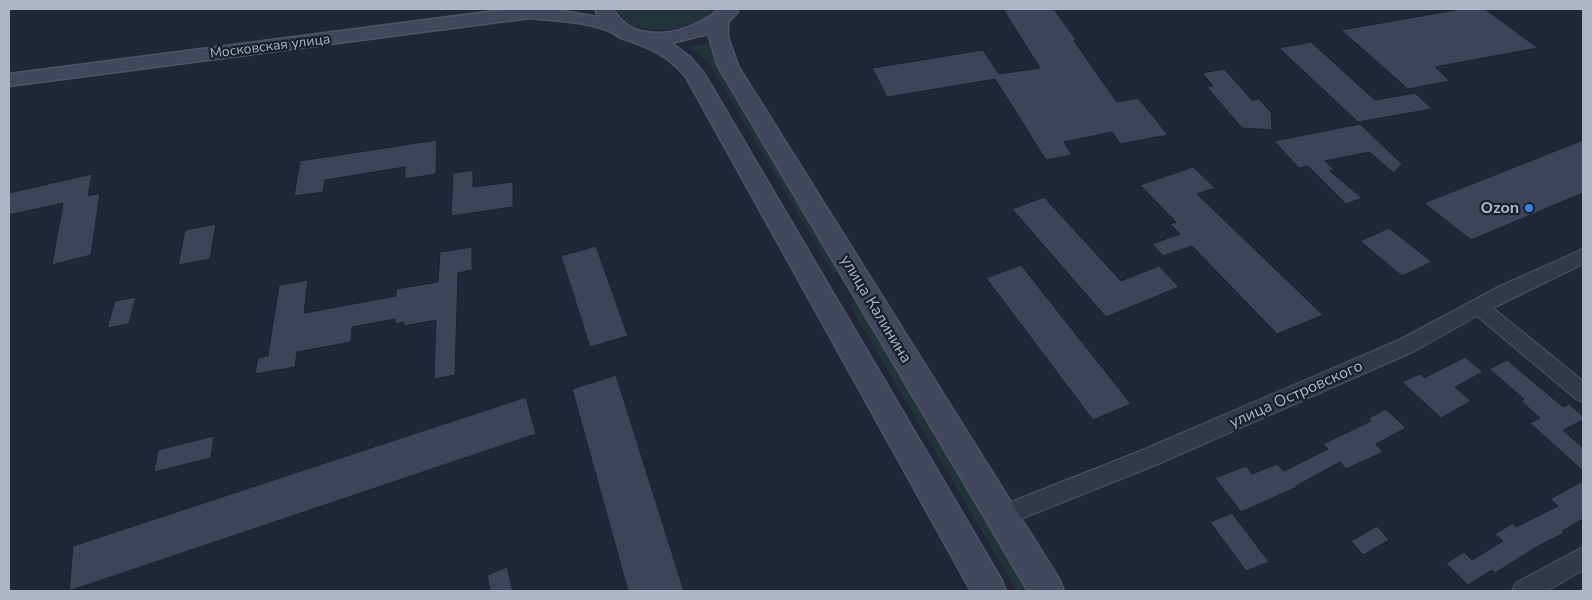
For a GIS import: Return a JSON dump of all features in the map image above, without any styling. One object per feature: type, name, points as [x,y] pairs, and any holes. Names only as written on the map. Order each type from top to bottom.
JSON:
[{"type":"main road","points":[[604,9],[610,22],[667,48],[682,59],[695,75],[989,591]]},
{"type":"main road","points":[[631,32],[661,38],[680,37],[698,32],[724,16],[744,9]]},
{"type":"main road","name":"Московская улица","points":[[9,80],[536,10],[580,18],[631,32]]},
{"type":"main road","name":"улица Калинина","points":[[724,16],[718,37],[728,66],[1047,591]]},
{"type":"main road","points":[[817,287],[855,274]]},
{"type":"street","name":"улица Островского","points":[[1001,516],[1148,458],[1408,345],[1507,291],[1583,256]]},
{"type":"street","points":[[1479,307],[1583,393]]},
{"type":"street","points":[[1524,591],[1583,558]]},
{"type":"shaded area","points":[[616,9],[717,9],[695,23],[665,30],[636,26],[624,19]]},
{"type":"shaded area","points":[[716,42],[843,270],[833,273],[708,61],[688,47]]},
{"type":"shaded area","points":[[862,301],[1036,591],[1017,591],[849,304]]},
{"type":"building","points":[[1003,9],[1054,9],[1117,102],[1138,98],[1168,135],[1120,144],[1112,132],[1064,142],[1072,155],[1046,160],[995,79],[887,97],[872,68],[983,50],[999,74],[1040,68]]},
{"type":"building","points":[[1461,9],[1485,9],[1538,48],[1435,67],[1450,81],[1408,89],[1341,30]]},
{"type":"building","points":[[1311,42],[1375,100],[1415,93],[1432,109],[1358,122],[1279,48]]},
{"type":"building","points":[[1224,69],[1252,100],[1259,99],[1271,112],[1272,130],[1242,128],[1207,87],[1213,86],[1202,73]]},
{"type":"building","points":[[1360,124],[1402,164],[1394,173],[1369,152],[1325,161],[1334,170],[1330,171],[1362,198],[1346,204],[1308,166],[1299,168],[1274,141]]},
{"type":"building","points":[[437,140],[436,174],[405,179],[405,167],[325,180],[323,192],[294,196],[300,161]]},
{"type":"building","points":[[1583,140],[1583,193],[1471,240],[1424,203]]},
{"type":"building","points":[[1193,167],[1215,188],[1197,194],[1323,315],[1277,334],[1192,246],[1163,256],[1152,244],[1180,234],[1170,224],[1176,222],[1140,185]]},
{"type":"building","points":[[473,170],[473,187],[513,182],[513,207],[451,216],[453,173]]},
{"type":"building","points":[[92,174],[88,196],[100,193],[91,255],[52,265],[63,203],[9,215],[9,193]]},
{"type":"building","points":[[1044,197],[1121,281],[1159,266],[1179,287],[1106,317],[1012,209]]},
{"type":"building","points":[[216,224],[210,259],[178,265],[185,230]]},
{"type":"building","points":[[1389,228],[1432,262],[1402,276],[1360,241]]},
{"type":"building","points":[[596,246],[628,336],[590,347],[561,256]]},
{"type":"building","points":[[472,247],[472,270],[458,273],[455,375],[434,379],[436,320],[404,326],[404,322],[395,324],[395,319],[352,327],[351,342],[297,352],[295,367],[255,374],[258,358],[268,356],[279,285],[308,280],[304,313],[396,296],[396,289],[438,282],[440,252]]},
{"type":"building","points":[[1021,265],[1131,404],[1093,420],[986,278]]},
{"type":"building","points":[[136,297],[129,324],[107,328],[115,301]]},
{"type":"building","points":[[1465,357],[1483,372],[1455,387],[1471,401],[1441,418],[1402,382],[1420,374],[1424,378]]},
{"type":"building","points":[[1507,360],[1563,407],[1569,404],[1583,416],[1583,420],[1563,430],[1583,448],[1583,471],[1530,423],[1540,418],[1521,401],[1524,399],[1489,369]]},
{"type":"building","points":[[616,375],[684,591],[628,591],[572,389]]},
{"type":"building","points":[[526,397],[536,434],[69,591],[73,546]]},
{"type":"building","points":[[1386,409],[1406,428],[1376,444],[1383,452],[1346,469],[1340,462],[1297,487],[1241,512],[1215,478],[1246,466],[1252,474],[1277,464],[1284,471],[1328,449],[1323,444],[1371,421],[1369,418]]},
{"type":"building","points":[[214,436],[211,458],[154,472],[158,450]]},
{"type":"building","points":[[1583,481],[1583,519],[1562,531],[1564,533],[1540,545],[1495,573],[1492,570],[1468,585],[1446,563],[1464,552],[1472,560],[1503,541],[1495,534],[1513,523],[1516,527],[1558,506],[1550,499]]},
{"type":"building","points":[[1232,513],[1269,562],[1246,571],[1210,522]]},
{"type":"building","points":[[1377,526],[1389,540],[1363,555],[1351,541]]},
{"type":"building","points":[[507,567],[513,591],[490,591],[487,575]]},
{"type":"place","name":"Ozon","points":[[1529,208]]}]
